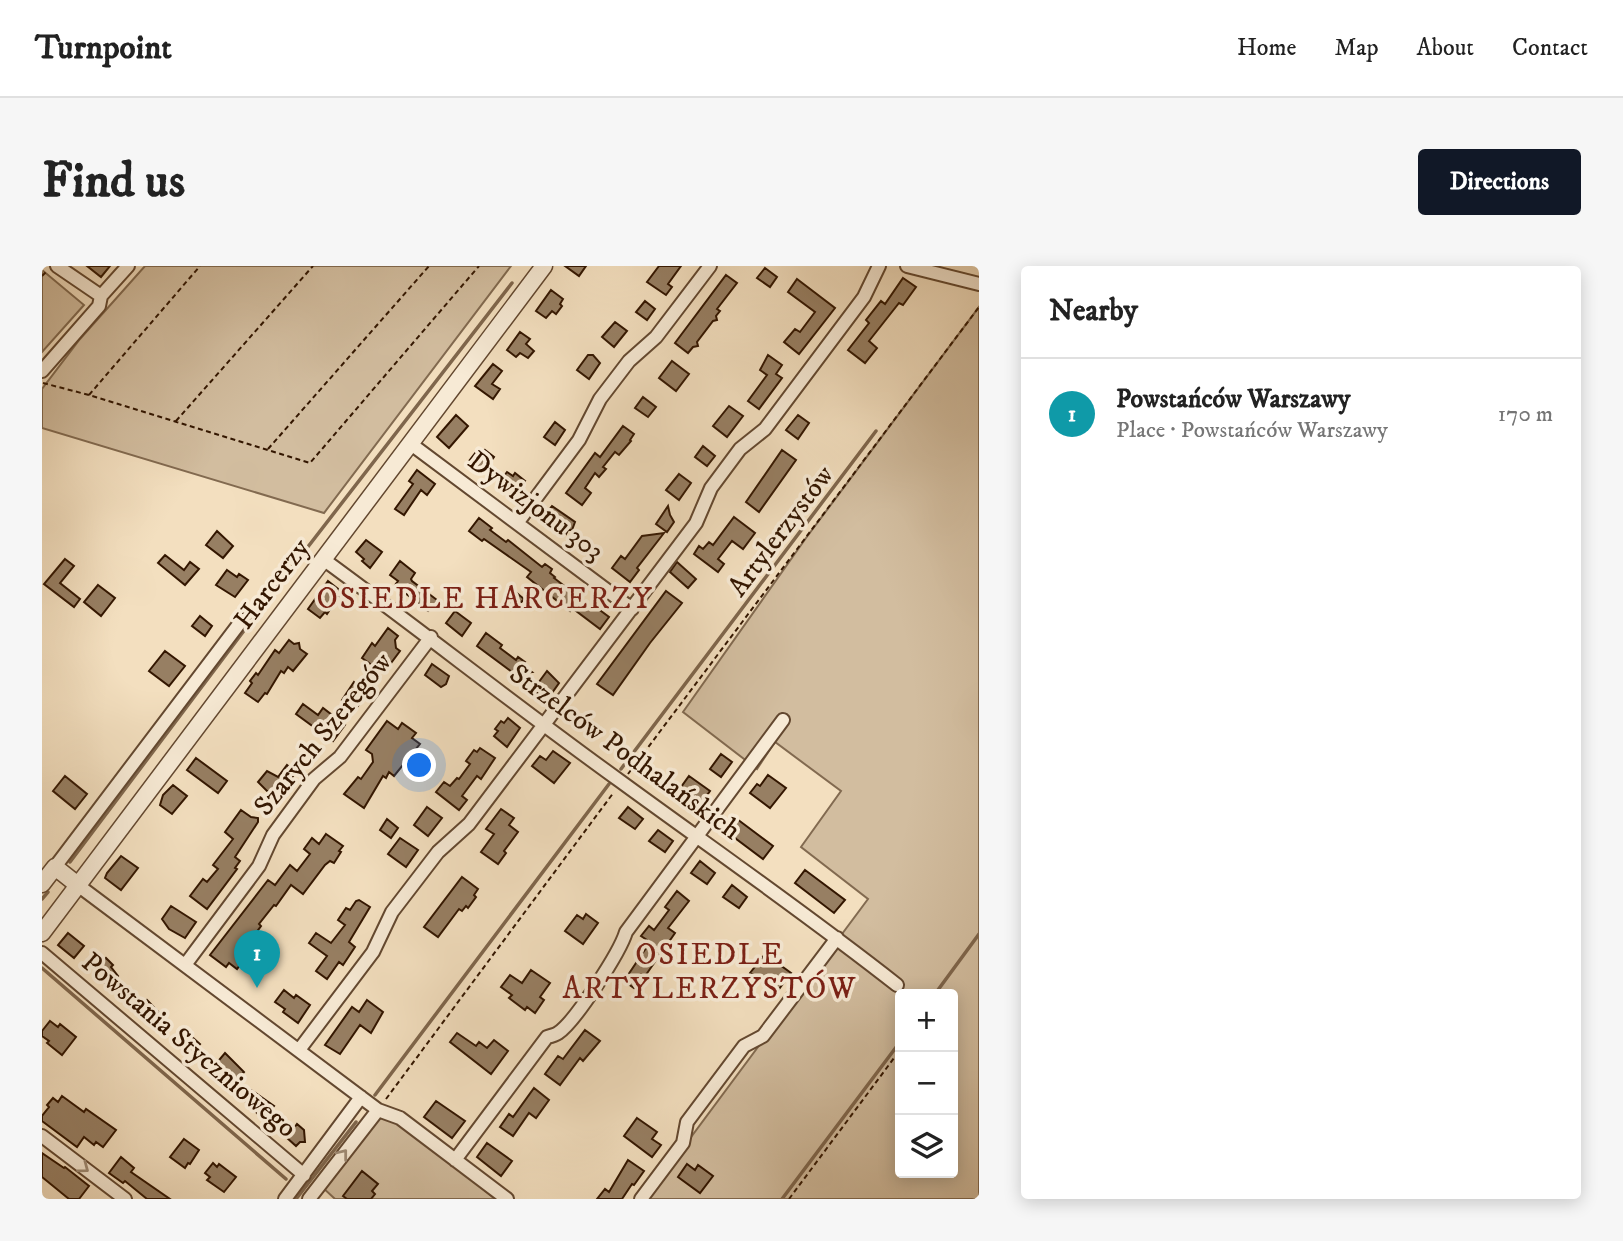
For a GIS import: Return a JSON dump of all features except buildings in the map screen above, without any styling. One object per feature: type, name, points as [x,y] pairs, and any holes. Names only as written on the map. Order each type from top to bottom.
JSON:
[{"type":"street","points":[[57,266],[101,296]]},
{"type":"street","points":[[42,371],[99,306],[101,296],[128,266]]},
{"type":"street","name":"Harcerzy","points":[[42,933],[544,266]]},
{"type":"street","points":[[518,522],[579,440],[600,399],[629,361],[656,337],[710,266]]},
{"type":"street","points":[[299,1050],[373,952],[392,912],[438,852],[469,824],[632,609],[696,523],[711,488],[740,449],[765,429],[864,298],[879,266]]},
{"type":"street","points":[[907,266],[979,284]]},
{"type":"street","name":"Dywizjonu 303","points":[[411,444],[632,609]]},
{"type":"street","name":"Strzelców Podhalańskich","points":[[323,559],[897,985]]},
{"type":"street","name":"Harcerzy","points":[[42,884],[242,620]]},
{"type":"street","name":"Szarych Szeregów","points":[[185,965],[259,866],[273,835],[314,779],[340,757],[431,637]]},
{"type":"street","points":[[455,1160],[547,1037],[559,1032],[586,999],[617,954],[626,932],[783,720]]},
{"type":"street","points":[[54,867],[378,1110],[400,1118],[507,1199]]},
{"type":"street","points":[[641,1199],[683,1143],[687,1122],[727,1068],[744,1046],[763,1036],[836,938]]},
{"type":"street","name":"Powstania Styczniowego","points":[[42,953],[304,1175]]},
{"type":"street","points":[[285,1199],[361,1097]]},
{"type":"street","points":[[309,1199],[378,1110]]},
{"type":"street","points":[[42,1136],[125,1199]]},
{"type":"path","points":[[89,395],[200,266]]},
{"type":"path","points":[[176,422],[313,266]]},
{"type":"path","points":[[267,450],[429,266]]},
{"type":"path","points":[[42,383],[310,463],[479,266]]},
{"type":"path","name":"Artylerzystów","points":[[378,1110],[979,307]]},
{"type":"path","points":[[789,1199],[899,1052]]},
{"type":"shaded area","points":[[145,266],[511,266],[324,513],[42,428],[42,389],[80,339]]},
{"type":"shaded area","points":[[42,270],[84,305],[42,352]]},
{"type":"shaded area","points":[[979,307],[979,1199],[645,1199],[868,899],[801,847],[841,791],[775,742],[757,769],[683,712],[806,538]]},
{"type":"shaded area","points":[[387,1109],[495,1199],[335,1199],[321,1186]]},
{"type":"waterway","points":[[70,862],[273,592],[512,283]]},
{"type":"waterway","points":[[621,769],[876,431]]},
{"type":"waterway","points":[[375,1095],[609,784]]},
{"type":"waterway","points":[[42,899],[48,892]]},
{"type":"waterway","points":[[939,989],[979,934]]},
{"type":"waterway","points":[[42,968],[286,1179]]},
{"type":"waterway","points":[[782,1199],[895,1049]]},
{"type":"waterway","points":[[296,1199],[356,1122]]},
{"type":"place","name":"Powstańców Warszawy","points":[[257,988]]},
{"type":"district","name":"OSIEDLE HARCERZY","points":[[485,599]]},
{"type":"district","name":"OSIEDLE ARTYLERZYSTÓW","points":[[710,972]]}]
